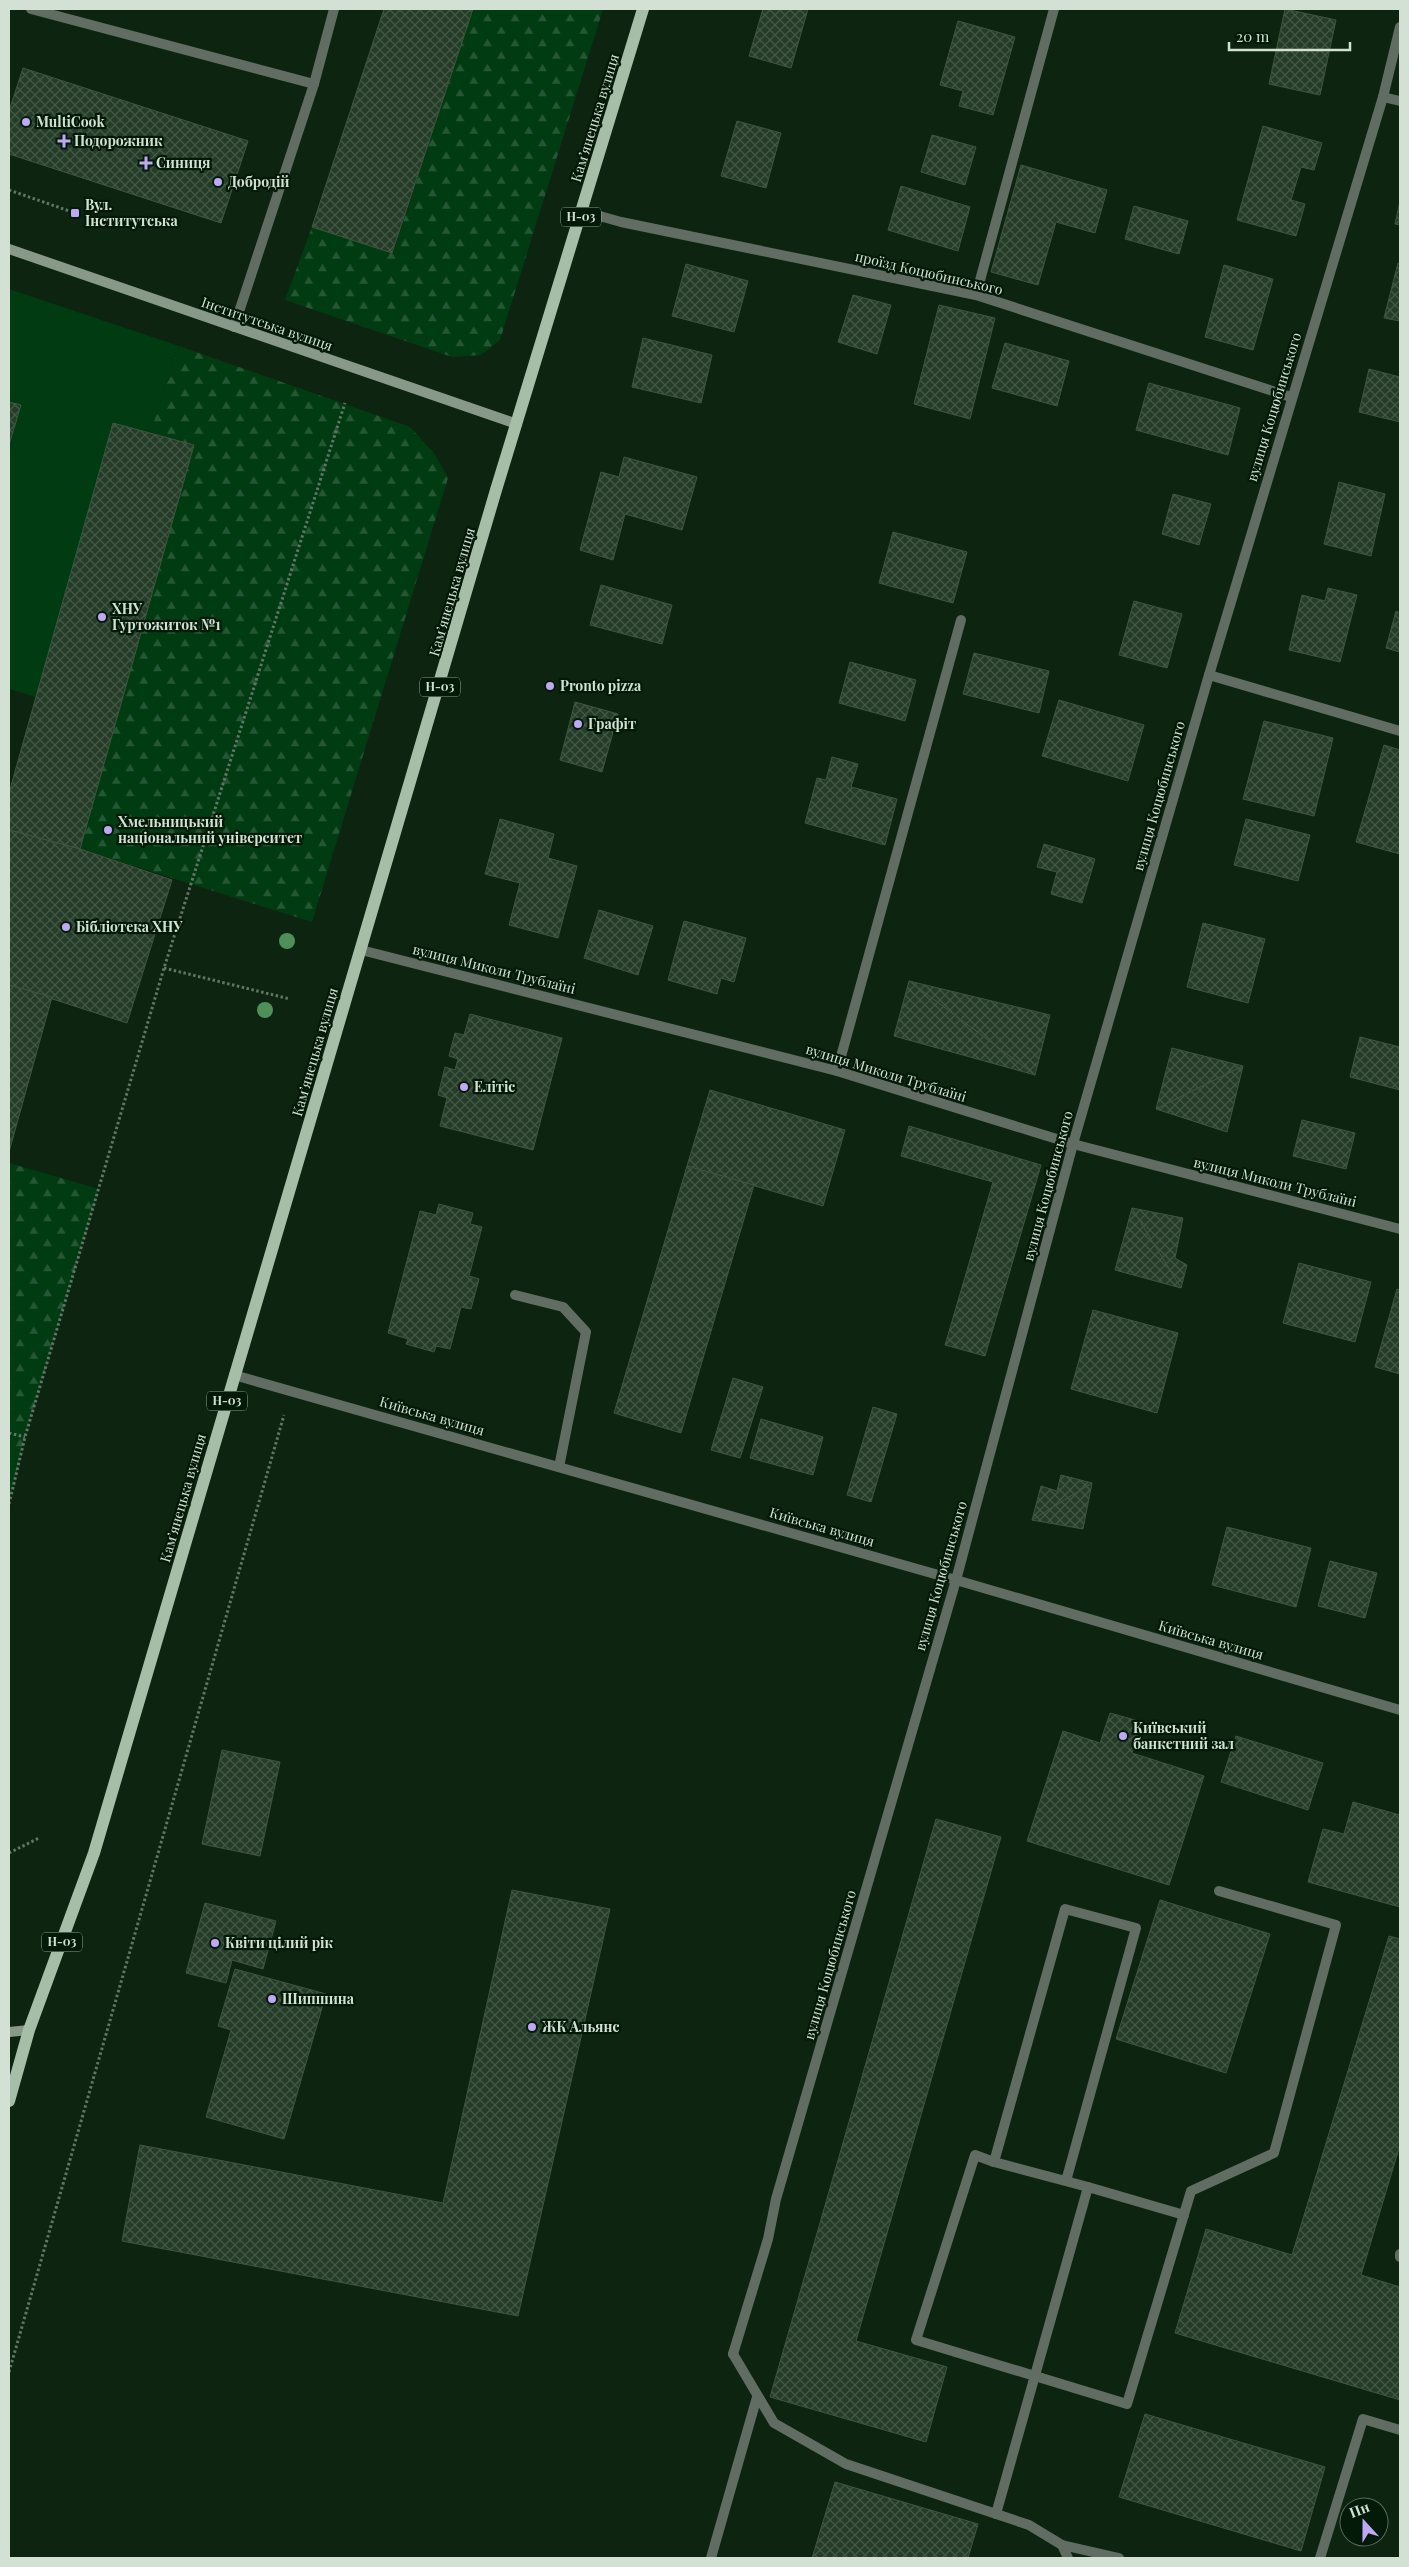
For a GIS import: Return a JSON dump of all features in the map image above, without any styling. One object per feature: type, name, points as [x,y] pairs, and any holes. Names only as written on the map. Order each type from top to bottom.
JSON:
[{"type":"main road","name":"Камʼянецька вулиця","points":[[9,2101],[29,2030],[94,1853],[517,424],[643,9]]},
{"type":"street","points":[[30,9],[314,84]]},
{"type":"street","points":[[234,327],[314,84],[334,9]]},
{"type":"street","points":[[976,295],[1054,9]]},
{"type":"street","name":"вулиця Коцюбинського","points":[[757,2397],[732,2354],[768,2239],[776,2198],[956,1580],[1073,1144],[1208,675],[1383,97],[1400,27]]},
{"type":"street","points":[[1383,97],[1400,101]]},
{"type":"street","name":"проїзд Коцюбинського","points":[[582,211],[621,222],[976,295],[1291,397]]},
{"type":"street","name":"Інститутська вулиця","points":[[9,249],[517,424]]},
{"type":"street","points":[[837,1071],[961,620]]},
{"type":"street","points":[[1208,675],[1400,730]]},
{"type":"street","name":"вулиця Миколи Трублаїні","points":[[361,950],[837,1071],[1073,1144],[1400,1229]]},
{"type":"street","points":[[514,1295],[563,1307],[586,1332],[559,1467]]},
{"type":"street","name":"Київська вулиця","points":[[234,1375],[956,1580],[1400,1710]]},
{"type":"street","points":[[1184,2214],[994,2162],[975,2155],[916,2340],[1035,2378],[1126,2404],[1184,2214],[1191,2191],[1274,2153],[1336,1925],[1219,1891]]},
{"type":"street","points":[[994,2162],[1064,1909],[1136,1928],[1066,2181]]},
{"type":"street","points":[[9,2032],[29,2030]]},
{"type":"street","points":[[996,2514],[1088,2187]]},
{"type":"street","points":[[757,2397],[774,2423],[846,2464],[1029,2525],[1062,2545],[1118,2558]]},
{"type":"street","points":[[711,2558],[757,2397]]},
{"type":"street","points":[[1320,2558],[1364,2419],[1400,2430]]},
{"type":"street","points":[[1062,2545],[1068,2558]]},
{"type":"path","points":[[9,190],[76,213]]},
{"type":"path","points":[[9,1504],[25,1438],[164,968],[345,403]]},
{"type":"path","points":[[164,968],[290,999]]},
{"type":"path","points":[[9,2372],[291,1391]]},
{"type":"path","points":[[9,1433],[25,1438]]},
{"type":"path","points":[[9,1853],[39,1838]]},
{"type":"green space","points":[[473,9],[603,9],[500,340],[481,355],[452,357],[285,300],[312,227],[393,253]]},
{"type":"green space","points":[[9,289],[179,346],[150,433],[113,423],[36,697],[9,689],[9,445],[21,406],[9,402]]},
{"type":"green space","points":[[179,346],[410,427],[434,453],[448,478],[312,922],[80,849],[194,445],[150,433]]},
{"type":"green space","points":[[9,1163],[99,1189],[25,1437],[9,1504]]},
{"type":"building","points":[[384,9],[473,9],[392,253],[312,227]]},
{"type":"building","points":[[763,9],[808,9],[791,68],[749,56]]},
{"type":"building","points":[[1285,9],[1336,20],[1320,95],[1269,84]]},
{"type":"building","points":[[958,21],[1015,37],[993,115],[959,106],[963,91],[940,85]]},
{"type":"building","points":[[23,68],[248,141],[221,223],[9,154],[9,111]]},
{"type":"building","points":[[737,121],[781,133],[766,188],[721,176]]},
{"type":"building","points":[[1263,126],[1322,143],[1314,170],[1301,167],[1291,200],[1305,204],[1296,236],[1237,220]]},
{"type":"building","points":[[932,135],[976,147],[965,185],[921,172]]},
{"type":"building","points":[[1021,165],[1107,190],[1095,233],[1056,222],[1038,285],[991,272]]},
{"type":"building","points":[[901,186],[970,207],[958,251],[888,230]]},
{"type":"building","points":[[1400,201],[1400,225],[1395,224]]},
{"type":"building","points":[[1134,206],[1188,221],[1179,254],[1125,239]]},
{"type":"building","points":[[1398,263],[1400,264],[1400,321],[1384,318]]},
{"type":"building","points":[[686,264],[748,281],[734,332],[672,316]]},
{"type":"building","points":[[1224,265],[1273,279],[1253,350],[1205,337]]},
{"type":"building","points":[[853,295],[891,305],[877,354],[838,342]]},
{"type":"building","points":[[939,305],[995,318],[970,419],[914,404]]},
{"type":"building","points":[[643,338],[712,355],[701,403],[632,387]]},
{"type":"building","points":[[1005,343],[1069,361],[1057,406],[992,388]]},
{"type":"building","points":[[1369,369],[1400,377],[1400,422],[1359,412]]},
{"type":"building","points":[[1149,383],[1240,408],[1228,455],[1136,430]]},
{"type":"building","points":[[9,402],[21,405],[9,445]]},
{"type":"building","name":"ХНУ Гуртожиток №1","points":[[113,423],[194,445],[80,849],[9,830],[9,793]]},
{"type":"building","points":[[624,457],[697,477],[682,530],[625,514],[613,560],[580,550],[601,472],[619,477]]},
{"type":"building","points":[[1339,482],[1385,494],[1371,556],[1324,544]]},
{"type":"building","points":[[1173,494],[1211,504],[1199,545],[1162,534]]},
{"type":"building","points":[[893,532],[967,552],[953,603],[879,583]]},
{"type":"building","points":[[601,585],[672,605],[662,644],[590,625]]},
{"type":"building","points":[[1328,588],[1357,595],[1340,662],[1289,650],[1302,595],[1325,601]]},
{"type":"building","points":[[1134,601],[1182,614],[1167,668],[1119,655]]},
{"type":"building","points":[[1396,611],[1400,613],[1400,652],[1386,648]]},
{"type":"building","points":[[974,653],[1049,671],[1039,713],[963,694]]},
{"type":"building","points":[[850,662],[916,680],[905,721],[839,703]]},
{"type":"building","points":[[1059,700],[1144,725],[1128,781],[1042,756]]},
{"type":"building","points":[[575,702],[618,714],[602,772],[560,760]]},
{"type":"building","points":[[1264,721],[1333,738],[1314,816],[1243,799]]},
{"type":"building","points":[[1384,745],[1400,750],[1400,854],[1356,842]]},
{"type":"building","points":[[832,757],[858,764],[851,787],[897,799],[885,845],[805,823],[817,778],[826,780]]},
{"type":"building","points":[[500,819],[554,834],[548,858],[577,866],[558,938],[509,925],[520,883],[485,874]]},
{"type":"building","points":[[1246,819],[1310,835],[1298,881],[1234,865]]},
{"type":"building","points":[[9,830],[80,849],[172,880],[127,1023],[9,985]]},
{"type":"building","points":[[1044,844],[1095,859],[1082,903],[1051,894],[1057,872],[1037,867]]},
{"type":"building","points":[[599,910],[653,926],[638,975],[584,958]]},
{"type":"building","points":[[684,921],[746,938],[734,982],[721,978],[717,994],[668,980]]},
{"type":"building","points":[[1203,923],[1265,939],[1248,1003],[1187,987]]},
{"type":"building","points":[[909,981],[1050,1015],[1035,1075]]},
{"type":"building","points":[[909,981],[1035,1075],[894,1036]]},
{"type":"building","points":[[9,985],[52,997],[9,1152]]},
{"type":"building","points":[[470,1014],[562,1038],[533,1150],[440,1126],[447,1098],[438,1095],[445,1067],[455,1070],[458,1059],[449,1056],[455,1033],[464,1035]]},
{"type":"building","points":[[1360,1037],[1400,1047],[1400,1090],[1350,1077]]},
{"type":"building","points":[[1172,1048],[1243,1066],[1156,1109]]},
{"type":"building","points":[[1243,1066],[1227,1132],[1156,1109]]},
{"type":"building","points":[[710,1090],[845,1130],[823,1206],[687,1166]]},
{"type":"building","points":[[1302,1120],[1355,1133],[1346,1169],[1293,1156]]},
{"type":"building","points":[[909,1126],[1041,1165],[985,1356],[945,1345],[993,1182],[901,1156]]},
{"type":"building","points":[[687,1166],[754,1185],[681,1433],[614,1413]]},
{"type":"building","points":[[439,1204],[473,1213],[470,1224],[482,1227],[469,1276],[479,1279],[471,1309],[461,1307],[450,1349],[436,1346],[434,1352],[406,1344],[408,1339],[388,1333],[420,1211],[436,1215]]},
{"type":"building","points":[[1132,1208],[1181,1288],[1115,1270]]},
{"type":"building","points":[[1132,1208],[1183,1218],[1175,1258],[1187,1265],[1181,1288]]},
{"type":"building","points":[[1299,1263],[1371,1282],[1355,1342],[1283,1323]]},
{"type":"building","points":[[1397,1289],[1400,1290],[1400,1374],[1375,1367]]},
{"type":"building","points":[[1093,1310],[1178,1333],[1157,1413],[1071,1389]]},
{"type":"building","points":[[733,1378],[763,1387],[740,1458],[711,1450]]},
{"type":"building","points":[[873,1407],[897,1414],[871,1502],[847,1495]]},
{"type":"building","points":[[761,1419],[823,1437],[813,1475],[750,1458]]},
{"type":"building","points":[[1061,1475],[1092,1483],[1032,1520],[1041,1486],[1057,1491]]},
{"type":"building","points":[[1092,1483],[1083,1529],[1032,1520]]},
{"type":"building","points":[[1227,1527],[1311,1548],[1296,1607],[1212,1585]]},
{"type":"building","points":[[1330,1561],[1377,1573],[1365,1618],[1318,1606]]},
{"type":"building","points":[[1110,1713],[1142,1722],[1132,1753],[1204,1776],[1169,1885],[1027,1841],[1063,1731],[1100,1743]]},
{"type":"building","points":[[1236,1736],[1323,1763],[1308,1810],[1221,1782]]},
{"type":"building","points":[[222,1750],[280,1762],[260,1856],[202,1844]]},
{"type":"building","points":[[1353,1802],[1400,1815],[1400,1907],[1308,1882],[1323,1829],[1344,1834]]},
{"type":"building","points":[[936,1819],[1001,1837],[856,2341],[947,2367],[926,2442],[770,2397]]},
{"type":"building","name":"ЖК Альянс","points":[[512,1890],[610,1909],[518,2316],[122,2241],[140,2145],[443,2203]]},
{"type":"building","points":[[1160,1900],[1270,1934],[1226,2073],[1116,2039]]},
{"type":"building","points":[[205,1903],[276,1921],[263,1969],[232,1960],[226,1983],[186,1973]]},
{"type":"building","points":[[1389,1936],[1400,1939],[1400,2145],[1361,2275],[1400,2287],[1400,2400],[1175,2333],[1206,2229],[1292,2255]]},
{"type":"building","points":[[235,1969],[326,1994],[284,2139],[206,2117],[231,2030],[218,2026]]},
{"type":"building","points":[[1145,2414],[1325,2467],[1301,2551],[1119,2497]]},
{"type":"building","points":[[835,2482],[978,2524],[968,2558],[812,2558]]},
{"type":"place","name":"MultiCook","points":[[26,122]]},
{"type":"place","name":"Подорожник","points":[[64,141]]},
{"type":"place","name":"Синиця","points":[[146,163]]},
{"type":"place","name":"Добродій","points":[[218,182]]},
{"type":"place","name":"Вул. Інститутська","points":[[75,213]]},
{"type":"place","name":"ХНУ Гуртожиток №1","points":[[102,617]]},
{"type":"place","name":"Pronto pizza","points":[[550,686]]},
{"type":"place","name":"Графіт","points":[[578,724]]},
{"type":"place","name":"Хмельницький національний університет","points":[[108,830]]},
{"type":"place","name":"Бібліотека ХНУ","points":[[66,927]]},
{"type":"place","name":"Елітіс","points":[[464,1087]]},
{"type":"place","name":"Київський банкетний зал","points":[[1123,1736]]},
{"type":"place","name":"Квіти цілий рік","points":[[215,1943]]},
{"type":"place","name":"Шипшина","points":[[272,1999]]},
{"type":"place","name":"ЖК Альянс","points":[[532,2027]]}]
